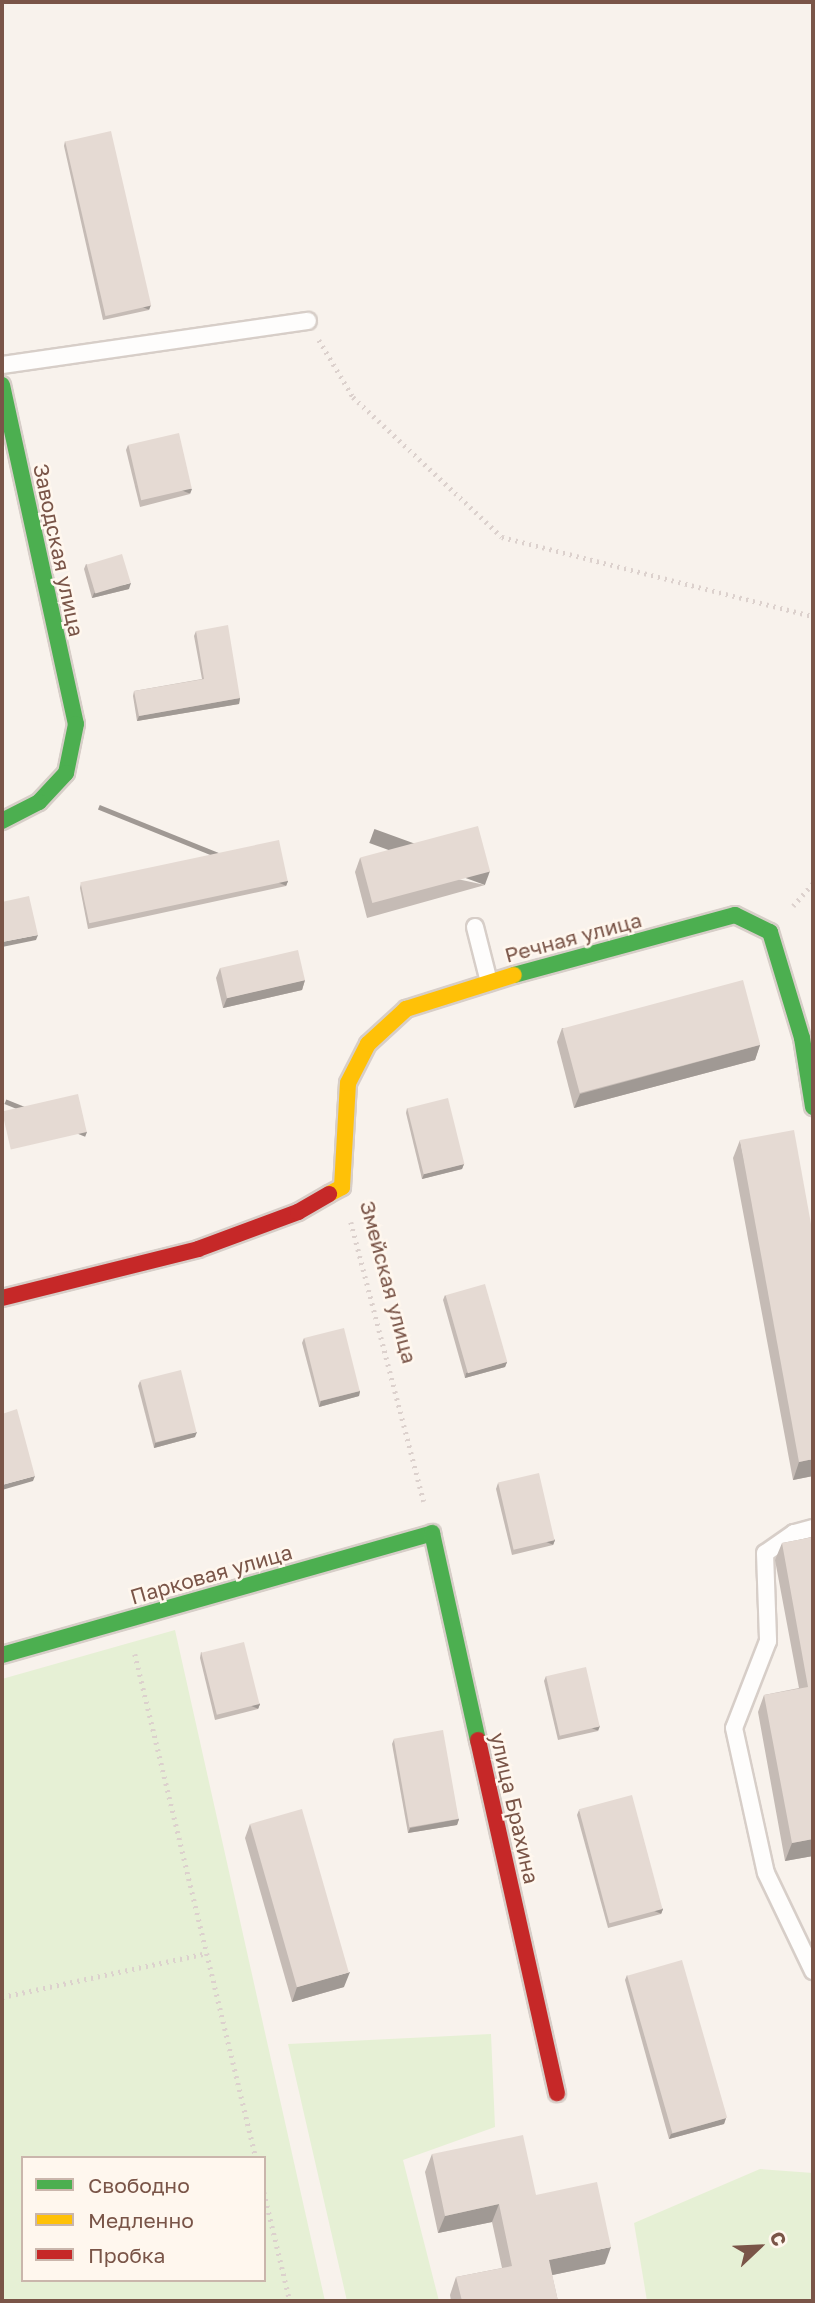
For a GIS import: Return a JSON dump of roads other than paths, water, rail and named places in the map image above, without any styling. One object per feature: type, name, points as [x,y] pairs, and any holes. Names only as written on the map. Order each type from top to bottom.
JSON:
[{"type":"street","name":"Заводская улица","points":[[2,385],[76,724],[66,773],[39,802],[2,821]]},
{"type":"street","name":"Речная улица","points":[[342,1187],[348,1083],[368,1044],[405,1009],[489,982],[735,915],[770,932],[802,1038],[813,1107]]},
{"type":"street","name":"Змейская улица","points":[[2,1298],[198,1249],[298,1212],[342,1187]]},
{"type":"street","name":"Парковая улица","points":[[2,1655],[432,1533]]},
{"type":"street","name":"улица Брахина","points":[[432,1533],[557,2093]]},
{"type":"lane","points":[[2,365],[308,321]]},
{"type":"lane","points":[[475,927],[489,982]]},
{"type":"lane","points":[[813,1528],[794,1533],[765,1553],[768,1641],[734,1728],[766,1873],[813,1971]]}]
